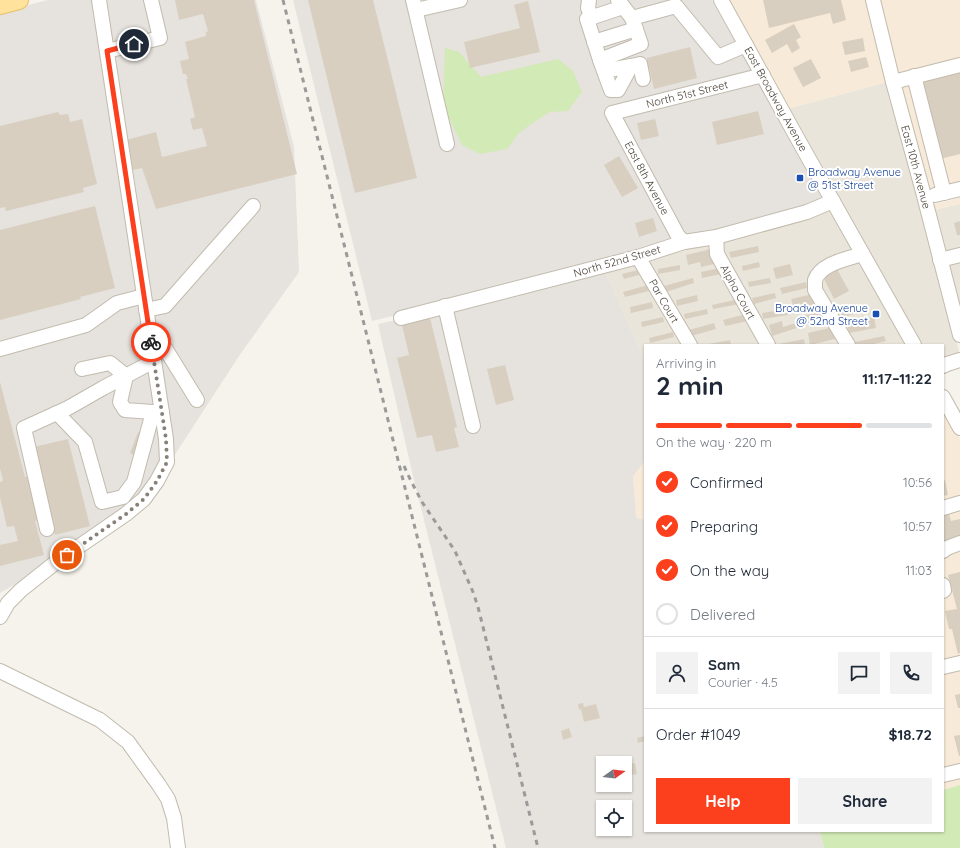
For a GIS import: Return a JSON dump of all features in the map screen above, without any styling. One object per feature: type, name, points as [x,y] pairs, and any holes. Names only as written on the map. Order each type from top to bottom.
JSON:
[{"type":"main road","points":[[0,5],[18,0]]},
{"type":"street","points":[[0,617],[8,603],[21,590],[55,563],[126,514],[144,499],[157,481],[167,462],[166,439],[157,412],[153,355],[99,0]]},
{"type":"street","points":[[107,51],[160,38],[151,0]]},
{"type":"street","points":[[447,144],[415,5],[460,0]]},
{"type":"street","points":[[589,0],[588,8],[592,18]]},
{"type":"street","name":"East Broadway Avenue","points":[[721,0],[913,344]]},
{"type":"street","name":"East 10th Avenue","points":[[873,0],[893,82],[925,198],[960,335]]},
{"type":"street","points":[[631,66],[618,90],[611,90],[587,19],[609,12],[630,18],[676,6],[718,57],[746,46]]},
{"type":"street","points":[[609,12],[616,35]]},
{"type":"street","points":[[599,56],[641,44],[630,18]]},
{"type":"street","points":[[599,56],[630,18]]},
{"type":"street","points":[[599,56],[631,66],[640,64],[643,79]]},
{"type":"street","points":[[893,82],[960,65]]},
{"type":"street","name":"North 51st Street","points":[[612,113],[762,75]]},
{"type":"street","points":[[914,76],[944,193]]},
{"type":"street","name":"East 8th Avenue","points":[[612,113],[678,236],[684,242]]},
{"type":"street","points":[[925,198],[960,189]]},
{"type":"street","name":"North 52nd Street","points":[[401,318],[638,257],[684,242],[716,237],[808,212],[833,201]]},
{"type":"street","points":[[0,349],[86,325],[117,303],[145,303],[165,306],[253,206]]},
{"type":"street","name":"Alpha Court","points":[[716,237],[717,254],[767,344]]},
{"type":"street","points":[[847,344],[815,290],[815,280],[821,270],[829,265],[862,254]]},
{"type":"street","points":[[940,260],[960,255]]},
{"type":"street","name":"Par Court","points":[[638,257],[689,344]]},
{"type":"street","points":[[444,306],[473,426]]},
{"type":"street","points":[[47,530],[24,428],[68,408],[126,376],[153,355],[165,348],[197,400]]},
{"type":"street","points":[[944,366],[960,360]]},
{"type":"street","points":[[82,369],[110,363],[126,376]]},
{"type":"street","points":[[126,376],[120,402],[125,410],[157,412]]},
{"type":"street","points":[[944,399],[960,428]]},
{"type":"street","points":[[57,413],[85,442],[102,502],[123,496],[134,482],[157,412]]},
{"type":"street","points":[[944,508],[960,503]]},
{"type":"street","points":[[944,550],[960,543]]},
{"type":"street","points":[[944,667],[960,663]]},
{"type":"street","points":[[0,671],[100,720],[128,742],[168,799],[174,818],[178,848]]},
{"type":"street","points":[[944,775],[960,771]]},
{"type":"shaded area","points":[[48,0],[256,0],[294,147],[299,272],[239,356],[152,490],[94,539],[0,593],[0,12]]},
{"type":"shaded area","points":[[293,0],[420,0],[422,9],[463,0],[712,0],[755,77],[611,113],[680,247],[372,321]]},
{"type":"shaded area","points":[[867,0],[887,82],[787,109],[728,1]]},
{"type":"shaded area","points":[[880,0],[960,0],[960,194],[930,201]]},
{"type":"shaded area","points":[[760,81],[825,199],[806,207],[715,232],[686,236],[620,116]]},
{"type":"shaded area","points":[[887,82],[960,355],[944,361],[944,344],[919,344],[787,109]]},
{"type":"shaded area","points":[[960,198],[960,204],[934,210],[932,205]]},
{"type":"shaded area","points":[[960,204],[960,250],[945,254],[934,210]]},
{"type":"shaded area","points":[[830,208],[854,251],[810,278],[842,344],[773,344],[722,252],[721,240]]},
{"type":"shaded area","points":[[710,243],[761,344],[695,344],[646,260],[681,251],[685,248]]},
{"type":"shaded area","points":[[860,260],[907,344],[854,344],[821,288],[821,281],[825,273]]},
{"type":"shaded area","points":[[960,261],[960,313],[947,264]]},
{"type":"shaded area","points":[[635,263],[682,344],[644,344],[644,358],[605,272]]},
{"type":"shaded area","points":[[635,263],[605,272],[644,358],[644,462],[633,476],[636,518],[644,520],[644,832],[820,832],[824,848],[506,848],[413,476],[378,324],[396,320],[397,324]]},
{"type":"shaded area","points":[[944,410],[960,439],[960,658],[944,661]]},
{"type":"shaded area","points":[[644,462],[644,520],[636,518],[633,476]]},
{"type":"shaded area","points":[[960,668],[960,766],[944,770],[944,672]]},
{"type":"shaded area","points":[[960,776],[960,785],[944,790],[944,780]]},
{"type":"green space","points":[[445,48],[459,52],[481,77],[558,59],[573,71],[582,92],[568,111],[550,112],[519,133],[507,149],[480,154],[462,145],[443,106]]},
{"type":"green space","points":[[960,785],[960,848],[824,848],[820,832],[944,832],[944,790]]},
{"type":"building","points":[[175,0],[254,0],[297,174],[156,209],[142,168],[133,170],[126,140],[156,132],[162,157],[207,146],[202,128],[193,130],[190,119],[195,117],[186,79],[188,79],[186,74],[183,74],[180,61],[189,59],[185,42],[206,36],[206,32],[208,31],[203,14],[179,20]]},
{"type":"building","points":[[308,0],[373,0],[417,178],[355,193]]},
{"type":"building","points":[[763,0],[841,0],[846,20],[833,24],[830,13],[769,28]]},
{"type":"building","points":[[528,1],[540,52],[470,68],[464,42],[520,28],[514,5]]},
{"type":"building","points":[[794,24],[801,37],[796,40],[800,48],[792,53],[787,44],[772,53],[765,40]]},
{"type":"building","points":[[863,38],[865,51],[845,55],[842,42]]},
{"type":"building","points":[[690,47],[697,78],[654,89],[649,67],[644,69],[643,62],[647,61],[647,58]]},
{"type":"building","points":[[866,57],[869,67],[851,72],[848,61]]},
{"type":"building","points":[[811,59],[821,78],[803,87],[793,68]]},
{"type":"building","points":[[960,72],[960,154],[940,159],[921,82]]},
{"type":"building","points":[[758,111],[764,134],[717,145],[712,122]]},
{"type":"building","points":[[58,112],[60,115],[68,114],[70,122],[82,119],[97,184],[83,188],[84,192],[6,211],[5,207],[0,208],[0,126]]},
{"type":"building","points":[[655,119],[659,136],[641,140],[637,123]]},
{"type":"building","points":[[619,156],[638,188],[622,197],[604,165]]},
{"type":"building","points":[[95,206],[115,288],[80,297],[81,299],[0,320],[0,230]]},
{"type":"building","points":[[653,218],[657,231],[639,237],[635,223]]},
{"type":"building","points":[[960,221],[960,235],[957,235],[954,223]]},
{"type":"building","points":[[758,246],[759,252],[731,258],[729,252]]},
{"type":"building","points":[[711,249],[714,264],[701,267],[700,262],[688,265],[686,255]]},
{"type":"building","points":[[759,262],[760,267],[743,271],[742,266]]},
{"type":"building","points":[[790,264],[793,275],[776,279],[773,268]]},
{"type":"building","points":[[680,265],[680,270],[658,274],[658,269]]},
{"type":"building","points":[[720,268],[721,274],[702,278],[701,272]]},
{"type":"building","points":[[837,269],[849,291],[834,299],[823,277]]},
{"type":"building","points":[[638,270],[639,275],[624,279],[622,274]]},
{"type":"building","points":[[693,278],[694,283],[666,292],[664,286]]},
{"type":"building","points":[[770,278],[771,283],[749,287],[748,282]]},
{"type":"building","points":[[806,282],[807,288],[782,294],[780,288]]},
{"type":"building","points":[[648,285],[649,291],[625,297],[623,292]]},
{"type":"building","points":[[775,293],[776,298],[754,304],[752,298]]},
{"type":"building","points":[[813,294],[816,306],[801,309],[800,303],[793,305],[791,299]]},
{"type":"building","points":[[697,295],[698,301],[677,306],[676,300]]},
{"type":"building","points":[[739,299],[740,304],[713,309],[712,305]]},
{"type":"building","points":[[652,302],[653,308],[631,313],[630,307]]},
{"type":"building","points":[[865,305],[866,311],[842,317],[841,311]]},
{"type":"building","points":[[707,309],[708,314],[685,319],[684,314]]},
{"type":"building","points":[[788,309],[788,315],[763,319],[762,313]]},
{"type":"building","points":[[823,311],[825,318],[801,325],[799,317]]},
{"type":"building","points":[[746,314],[748,321],[725,326],[723,320]]},
{"type":"building","points":[[663,317],[664,322],[642,327],[641,322]]},
{"type":"building","points":[[874,317],[876,328],[849,333],[847,322]]},
{"type":"building","points":[[430,318],[457,427],[454,428],[459,447],[436,452],[432,435],[417,438],[397,358],[409,355],[402,325]]},
{"type":"building","points":[[782,321],[783,327],[796,323],[797,328],[772,336],[769,325]]},
{"type":"building","points":[[714,323],[716,329],[691,336],[689,330]]},
{"type":"building","points":[[833,327],[835,339],[810,344],[808,333]]},
{"type":"building","points":[[673,332],[674,337],[650,343],[649,338]]},
{"type":"building","points":[[884,336],[886,341],[874,344],[856,344],[855,342]]},
{"type":"building","points":[[804,339],[805,344],[779,344]]},
{"type":"building","points":[[730,340],[731,344],[709,344]]},
{"type":"building","points":[[505,365],[514,400],[496,405],[487,369]]},
{"type":"building","points":[[0,382],[25,477],[30,476],[40,519],[35,521],[44,555],[0,566],[0,545],[18,541],[14,526],[7,527],[0,497],[0,482],[3,481],[0,468]]},
{"type":"building","points":[[138,432],[144,434],[136,456],[130,453]]},
{"type":"building","points":[[68,439],[90,526],[55,535],[34,447]]},
{"type":"building","points":[[944,480],[948,495],[944,496]]},
{"type":"building","points":[[949,514],[951,521],[960,519],[960,537],[944,541],[944,515]]},
{"type":"building","points":[[960,572],[960,653],[958,654],[952,629],[949,629],[945,611],[957,609],[948,575]]},
{"type":"building","points":[[960,694],[960,708],[958,708],[955,695]]},
{"type":"building","points":[[583,703],[584,707],[596,704],[600,718],[584,722],[581,709],[579,710],[578,704]]},
{"type":"building","points":[[569,728],[572,737],[563,740],[561,731]]},
{"type":"building","points":[[960,735],[960,756],[959,756],[954,736]]},
{"type":"building","points":[[644,736],[644,741],[638,743],[637,738]]},
{"type":"building","points":[[635,763],[637,774],[632,775],[632,764]]},
{"type":"railway","points":[[283,0],[495,848]]},
{"type":"railway","points":[[404,466],[422,502],[455,551],[473,592],[538,848]]},
{"type":"way so far","points":[[67,555],[126,514],[144,499],[157,481],[167,462],[166,439],[151,342]]},
{"type":"place","name":"Broadway Avenue @ 51st Street","points":[[800,178]]},
{"type":"place","name":"Broadway Avenue @ 52nd Street","points":[[876,314]]},
{"type":"route","points":[[134,44],[107,51],[151,342]]}]
